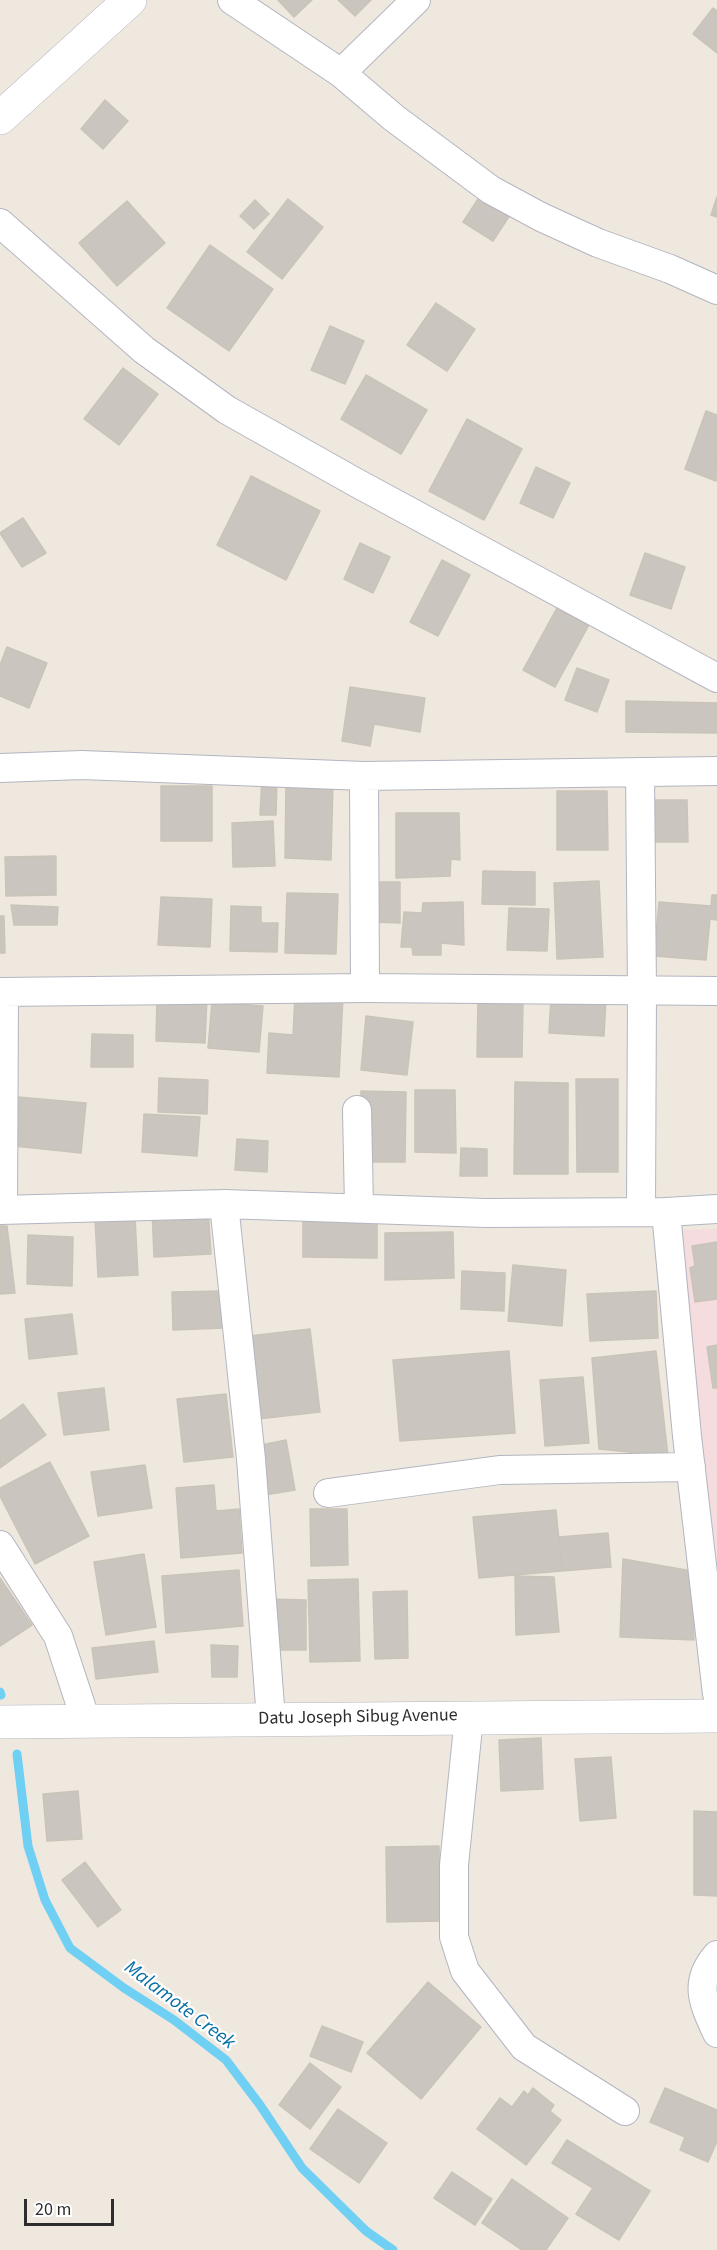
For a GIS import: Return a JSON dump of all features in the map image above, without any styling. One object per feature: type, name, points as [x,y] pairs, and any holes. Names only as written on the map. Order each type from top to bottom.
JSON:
[{"type":"main road","points":[[0,118],[130,0]]},
{"type":"main road","name":"Datu Joseph Sibug Avenue","points":[[0,1722],[717,1716]]},
{"type":"street","points":[[232,0],[341,73],[394,118],[491,190],[541,217],[598,243],[670,269],[717,290]]},
{"type":"street","points":[[341,73],[416,0]]},
{"type":"street","points":[[0,224],[144,350],[227,410],[354,482],[717,678]]},
{"type":"street","points":[[0,768],[82,765],[364,776],[717,771]]},
{"type":"street","points":[[640,772],[642,991],[654,1211],[691,1467],[717,1694]]},
{"type":"street","points":[[364,776],[365,988]]},
{"type":"street","points":[[717,991],[365,988],[2,993],[2,1210],[224,1204],[486,1213],[717,1209]]},
{"type":"street","points":[[357,1110],[359,1208]]},
{"type":"street","points":[[224,1204],[250,1448],[271,1719]]},
{"type":"street","points":[[328,1493],[499,1470],[691,1467]]},
{"type":"street","points":[[0,1545],[58,1636],[86,1721]]},
{"type":"street","points":[[469,1717],[454,1865],[454,1937],[465,1971],[524,2047],[625,2111]]},
{"type":"street","points":[[717,1955],[706,1967],[701,1986],[705,2008],[717,2033]]},
{"type":"shaded area","points":[[717,1229],[717,1559],[672,1230]]},
{"type":"building","points":[[278,0],[312,0],[294,17]]},
{"type":"building","points":[[338,0],[371,0],[355,16]]},
{"type":"building","points":[[713,8],[717,11],[717,53],[693,34]]},
{"type":"building","points":[[105,100],[128,121],[103,149],[81,129]]},
{"type":"building","points":[[480,196],[510,215],[493,241],[463,222]]},
{"type":"building","points":[[717,197],[717,217],[711,215]]},
{"type":"building","points":[[288,199],[323,227],[282,279],[247,252]]},
{"type":"building","points":[[255,200],[269,214],[254,229],[240,216]]},
{"type":"building","points":[[127,201],[165,243],[117,286],[79,243]]},
{"type":"building","points":[[210,245],[273,289],[229,351],[167,308]]},
{"type":"building","points":[[436,303],[475,329],[447,371],[407,345]]},
{"type":"building","points":[[330,326],[364,341],[345,384],[311,370]]},
{"type":"building","points":[[123,368],[158,394],[119,445],[84,419]]},
{"type":"building","points":[[366,375],[427,410],[401,454],[341,419]]},
{"type":"building","points":[[706,411],[717,415],[716,481],[685,469]]},
{"type":"building","points":[[467,419],[522,449],[484,520],[429,491]]},
{"type":"building","points":[[536,467],[570,483],[553,518],[520,503]]},
{"type":"building","points":[[251,476],[320,511],[286,580],[217,545]]},
{"type":"building","points":[[23,518],[46,553],[22,567],[0,533]]},
{"type":"building","points":[[360,543],[390,557],[373,593],[344,579]]},
{"type":"building","points":[[645,553],[685,567],[671,609],[630,595]]},
{"type":"building","points":[[442,560],[470,575],[438,636],[410,622]]},
{"type":"building","points":[[558,606],[590,623],[555,687],[523,670]]},
{"type":"building","points":[[7,647],[47,663],[29,708],[0,696],[0,665]]},
{"type":"building","points":[[577,668],[609,680],[597,712],[565,700]]},
{"type":"building","points":[[350,687],[425,698],[420,732],[374,724],[370,746],[342,741]]},
{"type":"building","points":[[626,701],[717,703],[717,733],[626,732]]},
{"type":"building","points":[[262,776],[277,777],[276,815],[260,815]]},
{"type":"building","points":[[286,783],[333,783],[331,860],[285,858]]},
{"type":"building","points":[[161,786],[212,786],[212,841],[161,841]]},
{"type":"building","points":[[557,791],[607,791],[608,850],[557,850]]},
{"type":"building","points":[[652,800],[687,800],[688,842],[653,842]]},
{"type":"building","points":[[396,813],[459,813],[460,860],[451,859],[450,876],[396,878]]},
{"type":"building","points":[[273,821],[275,866],[233,867],[232,823]]},
{"type":"building","points":[[56,856],[56,895],[6,896],[5,857]]},
{"type":"building","points":[[483,871],[535,872],[535,905],[482,904]]},
{"type":"building","points":[[599,881],[603,957],[557,959],[554,883]]},
{"type":"building","points":[[373,882],[400,882],[400,923],[373,922]]},
{"type":"building","points":[[287,893],[338,894],[336,954],[285,953]]},
{"type":"building","points":[[712,895],[717,895],[717,920],[710,919],[706,960],[654,956],[659,902],[711,906]]},
{"type":"building","points":[[161,897],[212,899],[210,947],[158,945]]},
{"type":"building","points":[[463,902],[464,945],[441,943],[441,955],[413,955],[412,947],[401,947],[404,912],[422,913],[423,903]]},
{"type":"building","points":[[11,905],[58,907],[57,925],[14,925]]},
{"type":"building","points":[[231,906],[261,907],[261,923],[278,923],[277,952],[230,951]]},
{"type":"building","points":[[509,908],[549,909],[547,951],[507,950]]},
{"type":"building","points":[[0,916],[4,916],[5,953],[0,953]]},
{"type":"building","points":[[157,995],[207,997],[205,1043],[156,1041]]},
{"type":"building","points":[[295,995],[343,997],[339,1077],[267,1073],[269,1033],[293,1035]]},
{"type":"building","points":[[551,996],[606,998],[604,1036],[549,1033]]},
{"type":"building","points":[[478,1000],[523,1001],[522,1057],[477,1057]]},
{"type":"building","points":[[212,1002],[263,1006],[259,1052],[208,1048]]},
{"type":"building","points":[[366,1016],[413,1022],[407,1075],[361,1070]]},
{"type":"building","points":[[92,1034],[133,1035],[133,1067],[91,1067]]},
{"type":"building","points":[[159,1078],[208,1080],[207,1114],[158,1112]]},
{"type":"building","points":[[576,1079],[618,1079],[618,1172],[577,1172]]},
{"type":"building","points":[[515,1082],[568,1083],[568,1174],[514,1174]]},
{"type":"building","points":[[415,1090],[455,1090],[456,1153],[415,1152]]},
{"type":"building","points":[[361,1091],[406,1092],[405,1162],[360,1162]]},
{"type":"building","points":[[18,1097],[86,1103],[81,1153],[14,1146]]},
{"type":"building","points":[[144,1114],[200,1117],[197,1156],[142,1152]]},
{"type":"building","points":[[237,1139],[268,1141],[267,1172],[235,1170]]},
{"type":"building","points":[[461,1148],[487,1149],[487,1176],[460,1176]]},
{"type":"building","points":[[208,1208],[211,1254],[154,1257],[152,1210]]},
{"type":"building","points":[[135,1217],[138,1275],[98,1277],[95,1218]]},
{"type":"building","points":[[303,1217],[377,1218],[377,1258],[303,1257]]},
{"type":"building","points":[[0,1226],[7,1226],[15,1293],[0,1294]]},
{"type":"building","points":[[453,1232],[454,1278],[385,1280],[385,1233]]},
{"type":"building","points":[[28,1235],[73,1237],[72,1286],[27,1284]]},
{"type":"building","points":[[717,1242],[717,1299],[695,1302],[690,1268],[695,1266],[692,1246]]},
{"type":"building","points":[[513,1265],[566,1270],[562,1326],[508,1321]]},
{"type":"building","points":[[462,1271],[505,1273],[504,1311],[461,1309]]},
{"type":"building","points":[[223,1291],[224,1328],[173,1330],[172,1292]]},
{"type":"building","points":[[656,1291],[658,1338],[590,1341],[587,1294]]},
{"type":"building","points":[[72,1314],[77,1354],[29,1359],[25,1319]]},
{"type":"building","points":[[310,1329],[320,1412],[249,1420],[240,1337]]},
{"type":"building","points":[[717,1345],[717,1388],[713,1388],[707,1347]]},
{"type":"building","points":[[509,1351],[515,1433],[400,1441],[393,1360]]},
{"type":"building","points":[[656,1351],[668,1456],[599,1449],[592,1358]]},
{"type":"building","points":[[583,1377],[589,1443],[545,1446],[540,1380]]},
{"type":"building","points":[[104,1388],[109,1430],[64,1435],[58,1393]]},
{"type":"building","points":[[226,1394],[233,1457],[184,1462],[177,1399]]},
{"type":"building","points":[[23,1404],[46,1435],[0,1468],[0,1421]]},
{"type":"building","points":[[286,1440],[295,1490],[265,1495],[256,1446]]},
{"type":"building","points":[[50,1462],[89,1536],[35,1564],[0,1496],[0,1488]]},
{"type":"building","points":[[145,1465],[152,1508],[98,1516],[91,1472]]},
{"type":"building","points":[[214,1485],[216,1511],[239,1509],[242,1553],[181,1558],[176,1488]]},
{"type":"building","points":[[310,1509],[347,1509],[348,1565],[311,1566]]},
{"type":"building","points":[[556,1510],[562,1571],[479,1578],[473,1517]]},
{"type":"building","points":[[608,1533],[611,1567],[562,1571],[559,1537]]},
{"type":"building","points":[[144,1554],[156,1627],[106,1635],[94,1562]]},
{"type":"building","points":[[623,1559],[692,1571],[694,1640],[620,1637]]},
{"type":"building","points":[[239,1570],[243,1626],[166,1633],[162,1576]]},
{"type":"building","points":[[515,1576],[554,1577],[559,1632],[516,1635]]},
{"type":"building","points":[[0,1578],[32,1625],[0,1646]]},
{"type":"building","points":[[358,1579],[360,1661],[310,1662],[308,1580]]},
{"type":"building","points":[[407,1591],[408,1658],[375,1659],[373,1592]]},
{"type":"building","points":[[271,1599],[306,1600],[306,1650],[271,1650]]},
{"type":"building","points":[[154,1641],[158,1672],[96,1679],[92,1648]]},
{"type":"building","points":[[211,1645],[238,1646],[237,1677],[212,1677]]},
{"type":"building","points":[[541,1738],[543,1789],[501,1791],[499,1740]]},
{"type":"building","points":[[611,1757],[616,1818],[580,1821],[575,1759]]},
{"type":"building","points":[[78,1791],[82,1839],[47,1841],[43,1794]]},
{"type":"building","points":[[694,1811],[717,1812],[717,1896],[694,1895]]},
{"type":"building","points":[[439,1846],[440,1921],[387,1922],[386,1847]]},
{"type":"building","points":[[85,1862],[121,1910],[98,1927],[62,1880]]},
{"type":"building","points":[[428,1982],[481,2027],[421,2099],[367,2053]]},
{"type":"building","points":[[322,2026],[363,2042],[351,2072],[310,2056]]},
{"type":"building","points":[[310,2063],[341,2087],[310,2129],[279,2105]]},
{"type":"building","points":[[533,2088],[554,2105],[550,2111],[561,2120],[526,2165],[477,2129],[500,2098],[512,2107],[524,2091],[528,2095]]},
{"type":"building","points":[[665,2088],[717,2110],[717,2141],[708,2162],[680,2150],[685,2137],[650,2122]]},
{"type":"building","points":[[338,2109],[387,2143],[359,2183],[310,2149]]},
{"type":"building","points":[[567,2140],[650,2191],[619,2240],[576,2214],[593,2188],[552,2163]]},
{"type":"building","points":[[452,2172],[492,2199],[475,2225],[434,2198]]},
{"type":"building","points":[[512,2179],[568,2218],[546,2250],[522,2250],[482,2223]]},
{"type":"waterway","name":"Malamote Creek","points":[[17,1754],[28,1846],[45,1900],[70,1948],[124,1988],[174,2020],[226,2060],[260,2105],[302,2168],[366,2231],[393,2250]]}]
